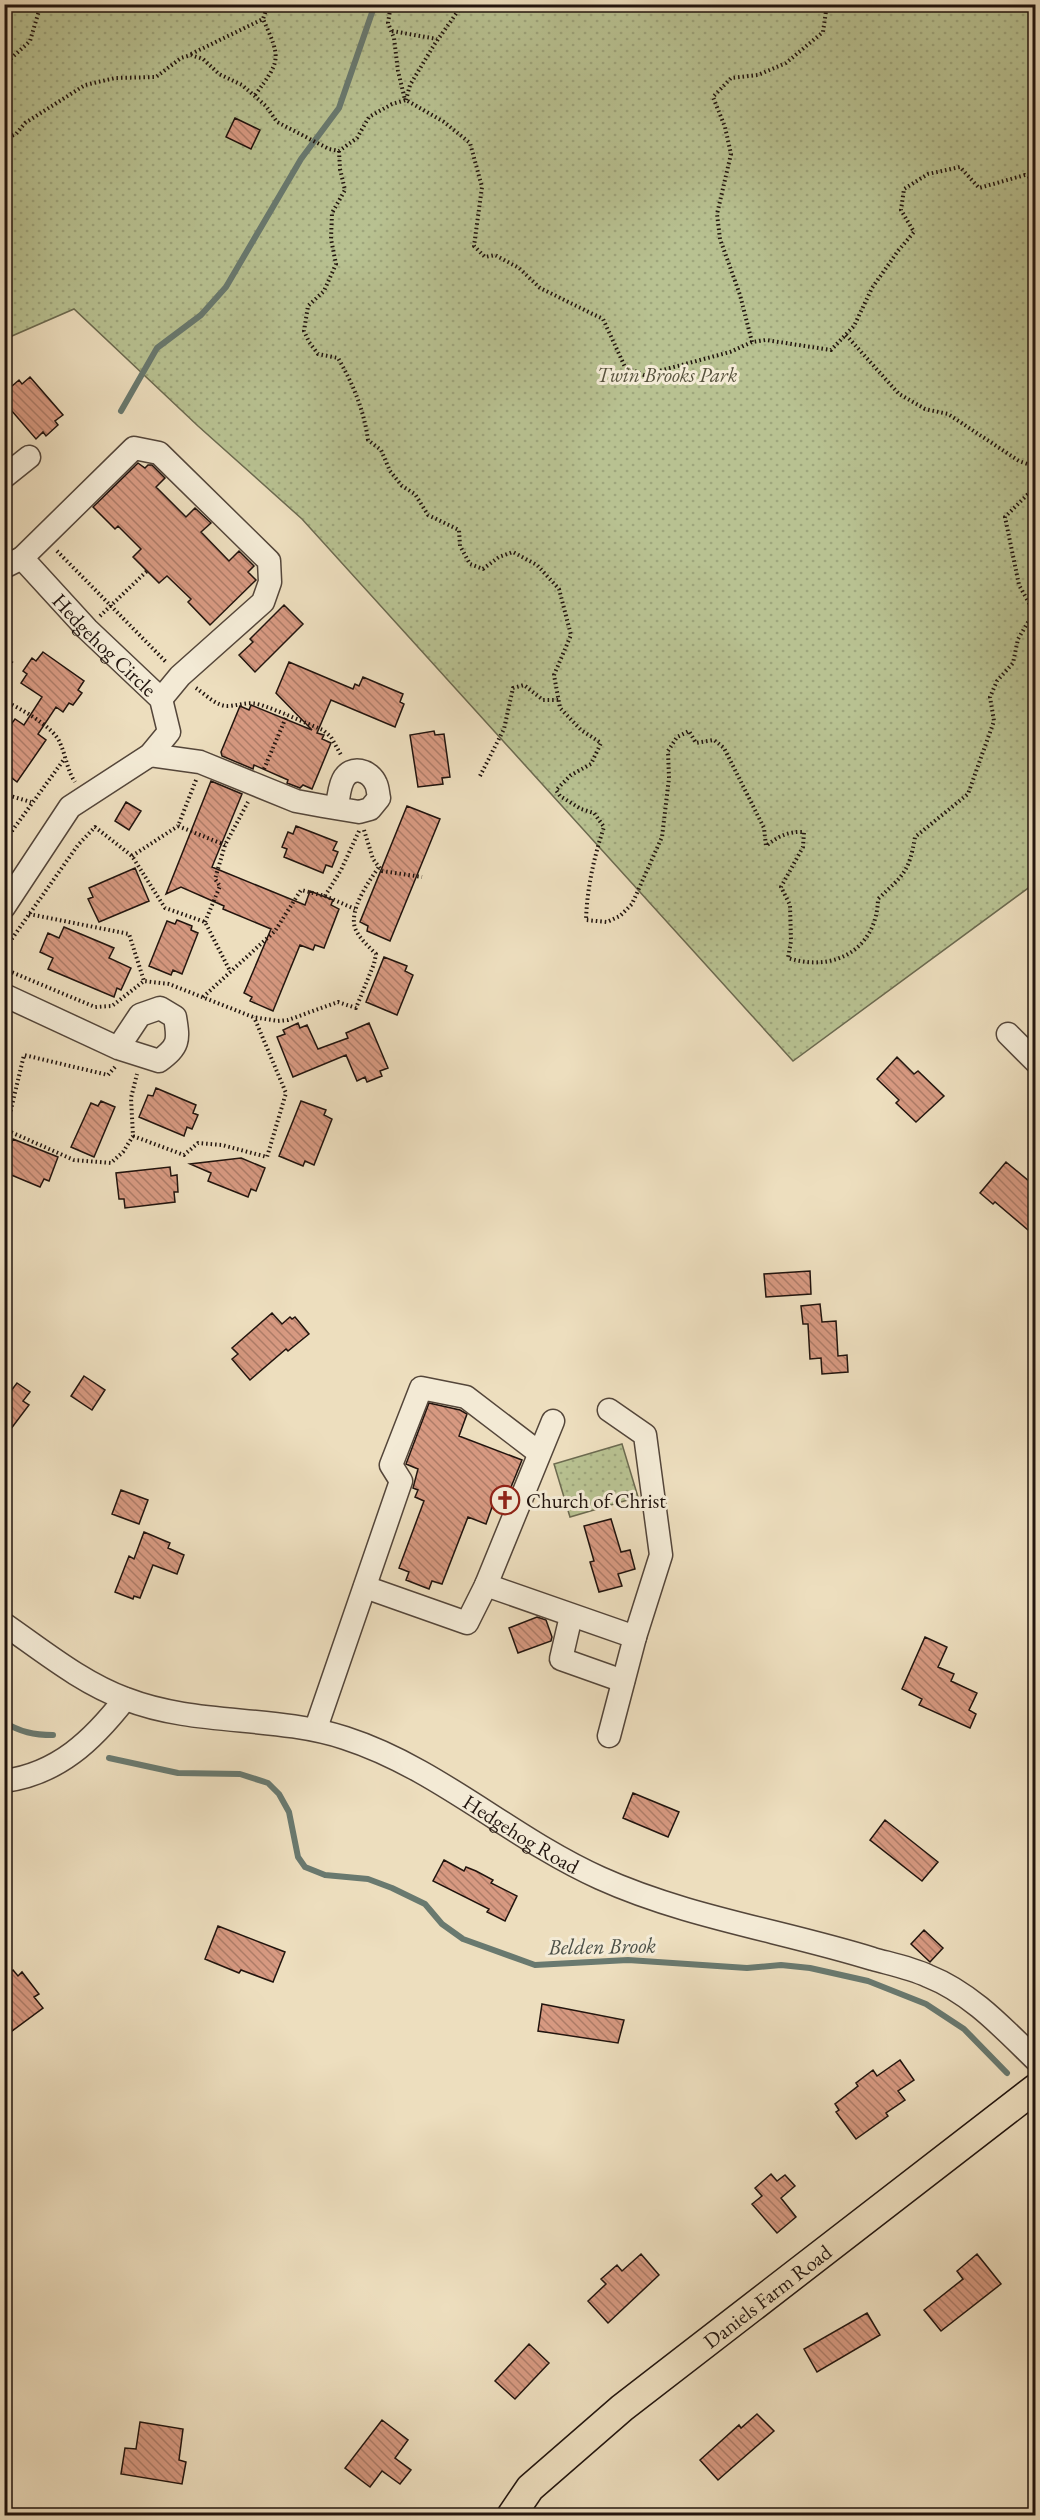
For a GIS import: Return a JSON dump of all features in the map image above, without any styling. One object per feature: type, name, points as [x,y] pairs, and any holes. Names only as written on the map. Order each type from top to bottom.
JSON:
[{"type":"main road","name":"Daniels Farm Road","points":[[511,2516],[530,2488],[622,2408],[1035,2088]]},
{"type":"street","points":[[13,562],[134,448],[159,453],[269,561],[270,582],[262,602],[180,676],[161,699]]},
{"type":"street","points":[[4,477],[29,458]]},
{"type":"street","name":"Hedgehog Circle","points":[[6,904],[70,807],[150,755],[169,732],[161,699],[13,562]]},
{"type":"street","points":[[150,755],[202,763],[296,801],[337,808]]},
{"type":"street","points":[[4,995],[118,1056],[142,1056],[159,1062],[173,1051],[179,1039],[176,1017],[160,1008],[140,1015],[118,1056]]},
{"type":"street","points":[[1008,1034],[1035,1062]]},
{"type":"street","points":[[316,1728],[401,1481],[391,1465],[421,1388],[466,1397],[538,1452]]},
{"type":"street","points":[[609,1410],[645,1435],[661,1555],[635,1637],[609,1736]]},
{"type":"street","points":[[364,1587],[467,1623],[486,1586],[552,1421]]},
{"type":"street","points":[[486,1586],[635,1637]]},
{"type":"street","points":[[571,1616],[561,1659],[623,1682]]},
{"type":"street","name":"Hedgehog Road","points":[[4,1624],[67,1668],[125,1699],[177,1712],[316,1728],[370,1746],[424,1773],[541,1846],[596,1877],[641,1896],[844,1950],[929,1976],[979,2006],[1035,2060]]},
{"type":"street","points":[[4,1781],[22,1779],[44,1771],[72,1756],[112,1716],[125,1699]]},
{"type":"path","points":[[4,65],[30,41],[41,4]]},
{"type":"path","points":[[255,95],[273,71],[278,57],[263,19],[268,4]]},
{"type":"path","points":[[391,4],[388,23],[406,100]]},
{"type":"path","points":[[406,100],[410,85],[463,4]]},
{"type":"path","points":[[752,342],[740,295],[720,239],[717,214],[731,154],[725,127],[713,97],[731,78],[758,75],[786,63],[823,32],[827,4]]},
{"type":"path","points":[[4,139],[16,134],[25,123],[85,85],[115,78],[156,77],[181,58],[263,19]]},
{"type":"path","points":[[391,31],[438,39]]},
{"type":"path","points":[[191,55],[203,59],[219,74],[242,85],[255,95],[277,122],[329,149],[339,151],[357,138],[369,117],[392,104],[406,100],[444,122],[470,143],[483,187],[474,246],[485,257],[495,255],[519,268],[540,288],[603,319],[625,367],[644,375],[730,352],[752,342],[766,340],[831,350],[854,326],[872,288],[914,232],[901,210],[904,189],[928,174],[960,167],[979,188],[1024,175],[1035,180]]},
{"type":"path","points":[[339,151],[345,190],[332,213],[331,239],[336,264],[324,291],[308,306],[304,331],[318,354],[338,358],[352,381],[365,422],[368,440],[381,450],[390,471],[402,486],[415,494],[428,515],[459,530],[460,546],[470,564],[483,568],[499,557],[513,552],[537,565],[559,589],[571,635],[554,675],[560,708],[581,730],[601,744],[591,764],[571,775],[556,790],[560,796],[581,809],[594,813],[604,827],[595,855],[586,902],[586,920],[607,922],[620,916],[632,904],[662,837],[669,778],[668,751],[677,737],[689,731],[696,743],[714,740],[724,748],[764,828],[766,846],[775,838],[793,831],[804,832],[803,847],[781,887],[790,905],[791,941],[788,958],[804,963],[840,959],[859,949],[877,916],[878,899],[905,875],[912,859],[915,837],[968,794],[994,721],[990,697],[998,681],[1013,663],[1018,639],[1034,612],[1019,585],[1005,517],[1035,486]]},
{"type":"path","points":[[4,217],[7,222],[4,226]]},
{"type":"path","points":[[846,334],[899,394],[925,409],[948,414],[1019,461],[1035,467]]},
{"type":"path","points":[[87,629],[147,571]]},
{"type":"path","points":[[4,679],[12,660]]},
{"type":"path","points":[[480,776],[504,729],[513,688],[524,685],[543,700],[559,700]]},
{"type":"path","points":[[4,701],[27,711],[59,740],[70,774],[84,797]]},
{"type":"path","points":[[205,922],[220,886],[215,879],[225,845],[257,785],[287,716]]},
{"type":"path","points":[[4,842],[65,758]]},
{"type":"path","points":[[132,856],[178,826],[202,763]]},
{"type":"path","points":[[4,794],[31,802]]},
{"type":"path","points":[[326,896],[362,825],[373,859],[382,871],[422,877]]},
{"type":"path","points":[[178,826],[225,845]]},
{"type":"path","points":[[4,950],[78,844],[95,827],[132,856],[165,908],[205,922],[230,971]]},
{"type":"path","points":[[4,969],[95,1007],[112,1006],[144,981],[169,984],[253,1017],[278,1021],[288,1020],[338,1002],[356,1008],[376,954],[362,940],[354,926],[356,909],[379,867]]},
{"type":"path","points":[[203,997],[275,931],[301,890],[326,896],[356,909]]},
{"type":"path","points":[[6,904],[29,914],[129,934],[144,981]]},
{"type":"path","points":[[133,1136],[184,1155],[198,1143],[222,1145],[267,1157],[286,1093],[253,1017]]},
{"type":"path","points":[[118,1056],[108,1075],[24,1055],[6,1130],[74,1160],[111,1162],[123,1152],[133,1136],[131,1098],[142,1056]]},
{"type":"green space","name":"Twin Brooks Park","points":[[5,5],[1035,5],[1035,883],[793,1061],[302,519],[198,426],[74,309],[5,339]]},
{"type":"green space","points":[[622,1444],[638,1497],[570,1517],[554,1464]]},
{"type":"building","points":[[235,118],[260,130],[251,149],[226,137]]},
{"type":"building","points":[[30,377],[63,415],[55,421],[58,425],[46,436],[43,432],[36,439],[5,403],[5,392],[19,380],[22,384]]},
{"type":"building","points":[[138,463],[145,468],[152,465],[165,478],[156,487],[186,517],[195,508],[211,523],[201,532],[229,561],[239,551],[254,566],[248,572],[256,580],[210,625],[188,602],[191,599],[167,576],[159,583],[133,557],[141,549],[118,526],[115,529],[93,507]]},
{"type":"building","points":[[284,605],[303,624],[255,672],[239,655],[253,642],[250,639]]},
{"type":"building","points":[[43,652],[84,681],[78,690],[82,693],[73,705],[69,703],[63,712],[56,707],[38,734],[46,740],[17,782],[4,772],[4,734],[15,719],[24,725],[42,697],[21,683],[27,674],[23,671],[32,658],[36,661]]},
{"type":"building","points":[[289,662],[353,689],[355,684],[359,686],[363,677],[403,694],[400,702],[404,704],[395,727],[331,700],[317,733],[324,735],[322,739],[331,743],[312,789],[303,785],[300,788],[287,783],[288,780],[254,765],[253,769],[222,756],[221,752],[240,706],[249,710],[251,705],[312,730],[276,693]]},
{"type":"building","points":[[434,731],[435,735],[444,734],[450,777],[442,778],[443,784],[418,787],[410,735]]},
{"type":"building","points":[[211,781],[242,794],[212,867],[305,905],[310,891],[333,900],[331,905],[339,909],[324,948],[315,945],[313,950],[300,945],[273,1011],[250,1001],[252,997],[244,993],[271,929],[223,909],[224,906],[181,887],[166,894]]},
{"type":"building","points":[[126,802],[141,811],[129,830],[115,821]]},
{"type":"building","points":[[407,806],[440,819],[390,941],[367,931],[368,926],[360,922]]},
{"type":"building","points":[[296,826],[337,842],[333,850],[338,852],[332,867],[326,865],[323,873],[284,857],[287,849],[282,847],[288,832],[293,834]]},
{"type":"building","points":[[135,868],[149,901],[99,922],[88,899],[93,897],[89,888]]},
{"type":"building","points":[[177,920],[192,926],[191,930],[198,933],[182,974],[173,970],[171,975],[149,966],[167,921],[175,924]]},
{"type":"building","points":[[64,927],[114,948],[109,958],[131,968],[121,990],[117,988],[114,997],[48,969],[53,958],[40,952],[48,933],[59,938]]},
{"type":"building","points":[[384,957],[407,966],[405,971],[413,975],[397,1015],[366,1002]]},
{"type":"building","points":[[298,1023],[300,1028],[307,1025],[318,1049],[348,1038],[346,1033],[369,1023],[388,1068],[380,1071],[382,1076],[367,1082],[365,1077],[357,1081],[346,1055],[293,1077],[277,1037],[285,1034],[283,1030]]},
{"type":"building","points":[[897,1057],[914,1074],[918,1071],[944,1096],[916,1122],[896,1103],[899,1100],[877,1079]]},
{"type":"building","points":[[156,1088],[196,1105],[193,1113],[198,1115],[192,1129],[187,1127],[184,1136],[139,1117],[148,1095],[153,1096]]},
{"type":"building","points":[[101,1101],[115,1107],[94,1157],[71,1147],[91,1103],[98,1106]]},
{"type":"building","points":[[301,1101],[326,1110],[324,1115],[332,1119],[314,1165],[305,1161],[303,1166],[279,1156]]},
{"type":"building","points":[[13,1139],[58,1157],[49,1181],[44,1179],[40,1187],[4,1172],[4,1146],[10,1148]]},
{"type":"building","points":[[241,1158],[265,1168],[256,1191],[251,1189],[248,1197],[208,1181],[211,1173],[190,1164]]},
{"type":"building","points":[[1006,1162],[1035,1186],[1035,1236],[995,1202],[993,1204],[980,1193]]},
{"type":"building","points":[[170,1167],[171,1176],[177,1175],[178,1192],[174,1192],[175,1202],[125,1208],[124,1199],[119,1199],[116,1173]]},
{"type":"building","points":[[810,1271],[811,1294],[766,1297],[764,1274]]},
{"type":"building","points":[[820,1304],[822,1322],[836,1321],[838,1356],[847,1355],[848,1372],[822,1374],[821,1358],[810,1359],[808,1324],[803,1324],[801,1306]]},
{"type":"building","points":[[272,1313],[282,1324],[290,1317],[292,1319],[295,1317],[309,1334],[288,1351],[286,1349],[250,1380],[232,1359],[238,1354],[232,1348]]},
{"type":"building","points":[[84,1376],[105,1390],[92,1410],[71,1396]]},
{"type":"building","points":[[17,1383],[30,1392],[23,1401],[29,1405],[4,1438],[4,1400]]},
{"type":"building","points":[[429,1403],[460,1410],[467,1414],[459,1436],[522,1460],[505,1502],[495,1499],[486,1524],[468,1517],[442,1584],[432,1581],[429,1589],[406,1580],[409,1572],[399,1568],[424,1501],[415,1497],[418,1490],[413,1488],[418,1469],[406,1464]]},
{"type":"building","points":[[121,1490],[148,1500],[139,1524],[112,1514]]},
{"type":"building","points":[[611,1519],[621,1552],[630,1550],[635,1569],[618,1574],[622,1586],[599,1592],[590,1562],[594,1561],[584,1526]]},
{"type":"building","points":[[144,1532],[170,1543],[168,1548],[184,1555],[177,1574],[153,1565],[140,1598],[134,1596],[133,1599],[115,1592],[129,1556],[134,1559]]},
{"type":"building","points":[[537,1617],[546,1620],[552,1637],[551,1641],[518,1653],[509,1628]]},
{"type":"building","points":[[925,1637],[947,1647],[938,1667],[954,1674],[951,1681],[977,1693],[969,1710],[976,1714],[970,1728],[919,1705],[922,1699],[902,1689]]},
{"type":"building","points":[[633,1793],[679,1812],[668,1837],[623,1818]]},
{"type":"building","points":[[885,1820],[938,1862],[922,1881],[870,1840]]},
{"type":"building","points":[[444,1860],[464,1871],[466,1867],[476,1871],[493,1880],[491,1883],[517,1896],[505,1921],[487,1912],[489,1909],[433,1881]]},
{"type":"building","points":[[218,1926],[285,1952],[273,1982],[241,1970],[239,1973],[205,1959]]},
{"type":"building","points":[[924,1930],[943,1948],[930,1962],[911,1944]]},
{"type":"building","points":[[13,1970],[18,1976],[22,1972],[39,1994],[34,1997],[43,2008],[4,2037],[4,1977]]},
{"type":"building","points":[[542,2004],[624,2020],[618,2043],[538,2031]]},
{"type":"building","points":[[900,2060],[914,2080],[898,2091],[905,2100],[886,2113],[888,2116],[856,2139],[836,2112],[839,2110],[835,2104],[858,2086],[856,2083],[873,2070],[877,2076]]},
{"type":"building","points":[[771,2174],[777,2181],[785,2175],[795,2186],[781,2198],[796,2217],[777,2233],[752,2204],[762,2196],[755,2188]]},
{"type":"building","points":[[641,2254],[659,2275],[608,2323],[588,2301],[606,2284],[601,2279],[617,2265],[622,2271]]},
{"type":"building","points":[[977,2254],[1001,2284],[941,2331],[924,2310],[963,2279],[957,2271]]},
{"type":"building","points":[[867,2313],[880,2335],[817,2372],[804,2349]]},
{"type":"building","points":[[529,2344],[549,2363],[515,2399],[495,2381]]},
{"type":"building","points":[[757,2414],[774,2431],[718,2480],[700,2460],[739,2425],[741,2428]]},
{"type":"building","points":[[382,2420],[408,2440],[395,2458],[411,2470],[400,2484],[382,2471],[370,2487],[345,2468]]},
{"type":"building","points":[[140,2422],[183,2429],[179,2460],[186,2462],[182,2484],[121,2474],[125,2448],[136,2449]]},
{"type":"waterway","points":[[121,411],[157,348],[201,315],[226,287],[301,159],[339,108],[375,4]]},
{"type":"waterway","name":"Belden Brook","points":[[4,1722],[27,1732],[53,1735]]},
{"type":"waterway","name":"Belden Brook","points":[[109,1758],[178,1773],[240,1774],[268,1783],[279,1794],[289,1812],[298,1857],[305,1867],[325,1875],[368,1879],[392,1888],[425,1904],[442,1924],[463,1939],[535,1965],[628,1960],[747,1968],[781,1965],[810,1968],[868,1981],[926,2004],[964,2029],[1007,2073]]},
{"type":"place","name":"Church of Christ","points":[[505,1500]]}]
